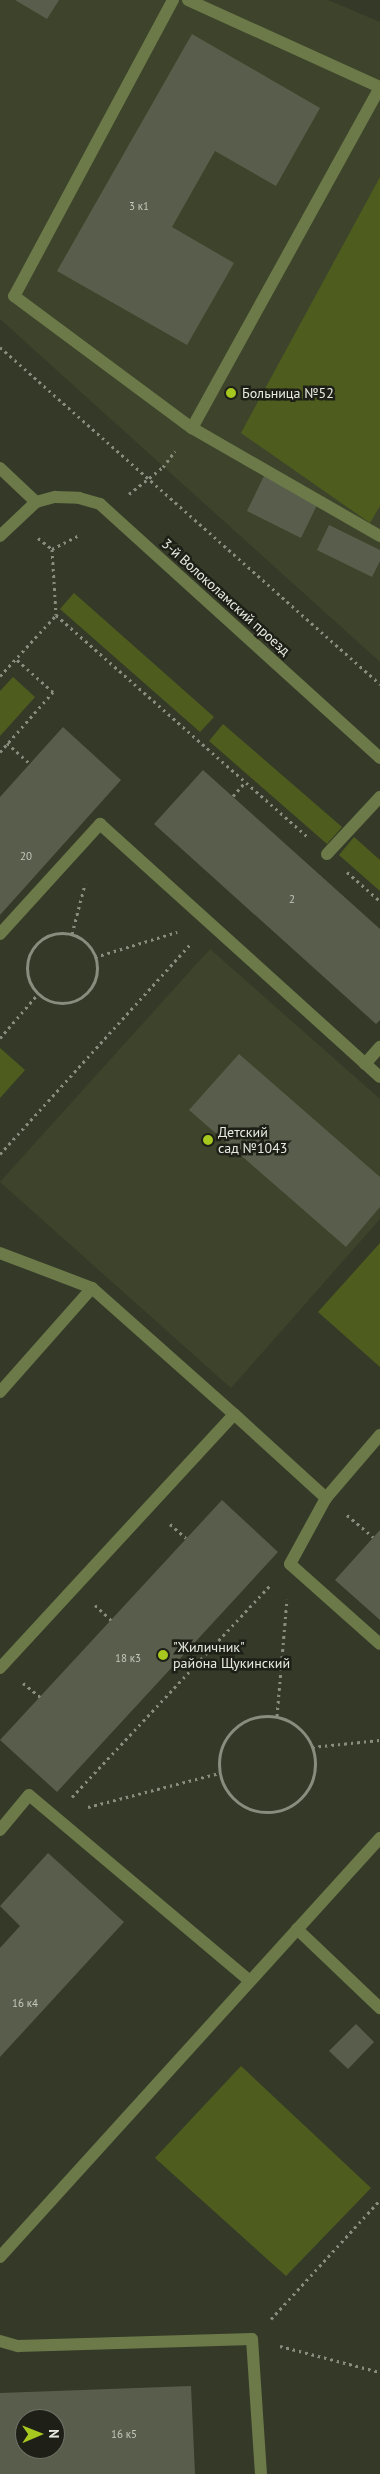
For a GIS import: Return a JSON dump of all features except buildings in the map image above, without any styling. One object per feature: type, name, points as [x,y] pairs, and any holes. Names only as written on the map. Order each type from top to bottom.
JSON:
[{"type":"street","points":[[173,0],[14,296],[192,428],[380,536]]},
{"type":"street","points":[[188,0],[380,87],[192,428]]},
{"type":"street","points":[[0,468],[36,502],[0,536]]},
{"type":"street","name":"3-й Волоколамский проезд","points":[[36,502],[55,498],[79,498],[100,504],[380,758]]},
{"type":"street","points":[[327,854],[380,797]]},
{"type":"street","points":[[0,934],[100,824],[380,1077]]},
{"type":"street","points":[[366,1064],[380,1047]]},
{"type":"street","points":[[0,1253],[92,1288],[326,1498]]},
{"type":"street","points":[[0,1392],[92,1288]]},
{"type":"street","points":[[0,1668],[234,1414]]},
{"type":"street","points":[[380,1435],[326,1498],[290,1564],[380,1644]]},
{"type":"street","points":[[0,1830],[28,1795],[249,1980]]},
{"type":"street","points":[[0,2257],[249,1980],[380,1838]]},
{"type":"street","points":[[297,1929],[380,2008]]},
{"type":"street","points":[[0,2341],[18,2346],[252,2339],[261,2474]]},
{"type":"path","points":[[0,347],[380,684]]},
{"type":"path","points":[[124,498],[163,467],[192,428]]},
{"type":"path","points":[[31,532],[52,549],[56,615],[380,901]]},
{"type":"path","points":[[52,549],[80,535]]},
{"type":"path","points":[[0,676],[56,615]]},
{"type":"path","points":[[0,752],[53,692],[16,658]]},
{"type":"path","points":[[7,743],[30,764]]},
{"type":"path","points":[[233,796],[245,782]]},
{"type":"path","points":[[95,957],[209,922]]},
{"type":"path","points":[[0,1154],[209,922]]},
{"type":"path","points":[[60,932],[72,934],[82,939],[95,957],[96,980],[82,998],[59,1004],[38,994],[30,985],[26,962],[38,941],[60,932]]},
{"type":"path","points":[[0,1038],[38,994]]},
{"type":"path","points":[[277,1716],[290,1564]]},
{"type":"path","points":[[54,1816],[290,1564]]},
{"type":"path","points":[[260,1716],[277,1716],[292,1722],[312,1747],[315,1762],[306,1793],[294,1804],[279,1811],[263,1812],[248,1808],[224,1788],[219,1773],[224,1742],[233,1729],[260,1716]]},
{"type":"path","points":[[312,1747],[380,1740]]},
{"type":"path","points":[[54,1816],[219,1773]]},
{"type":"path","points":[[380,2200],[252,2339],[380,2372]]},
{"type":"shaded area","name":"Больница №52","points":[[0,0],[328,0],[380,22],[380,662],[0,319]]},
{"type":"shaded area","name":"Детский сад №1043","points":[[210,949],[380,1099],[380,1219],[231,1388],[0,1182]]},
{"type":"green space","points":[[380,177],[380,506],[370,523],[241,433]]},
{"type":"green space","points":[[74,593],[214,717],[200,732],[60,609]]},
{"type":"green space","points":[[13,677],[35,697],[0,736],[0,691]]},
{"type":"green space","points":[[223,724],[342,827],[327,844],[209,741]]},
{"type":"green space","points":[[354,837],[380,860],[380,891],[339,855]]},
{"type":"green space","points":[[0,1048],[25,1070],[0,1098]]},
{"type":"green space","points":[[380,1243],[380,1367],[318,1312]]},
{"type":"green space","points":[[241,2066],[371,2188],[286,2276],[155,2158]]},
{"type":"place","name":"Больница №52","points":[[231,393]]},
{"type":"place","name":"Детский сад №1043","points":[[208,1140]]},
{"type":"place","name":"\"Жиличник\" района Щукинский","points":[[163,1655]]}]
